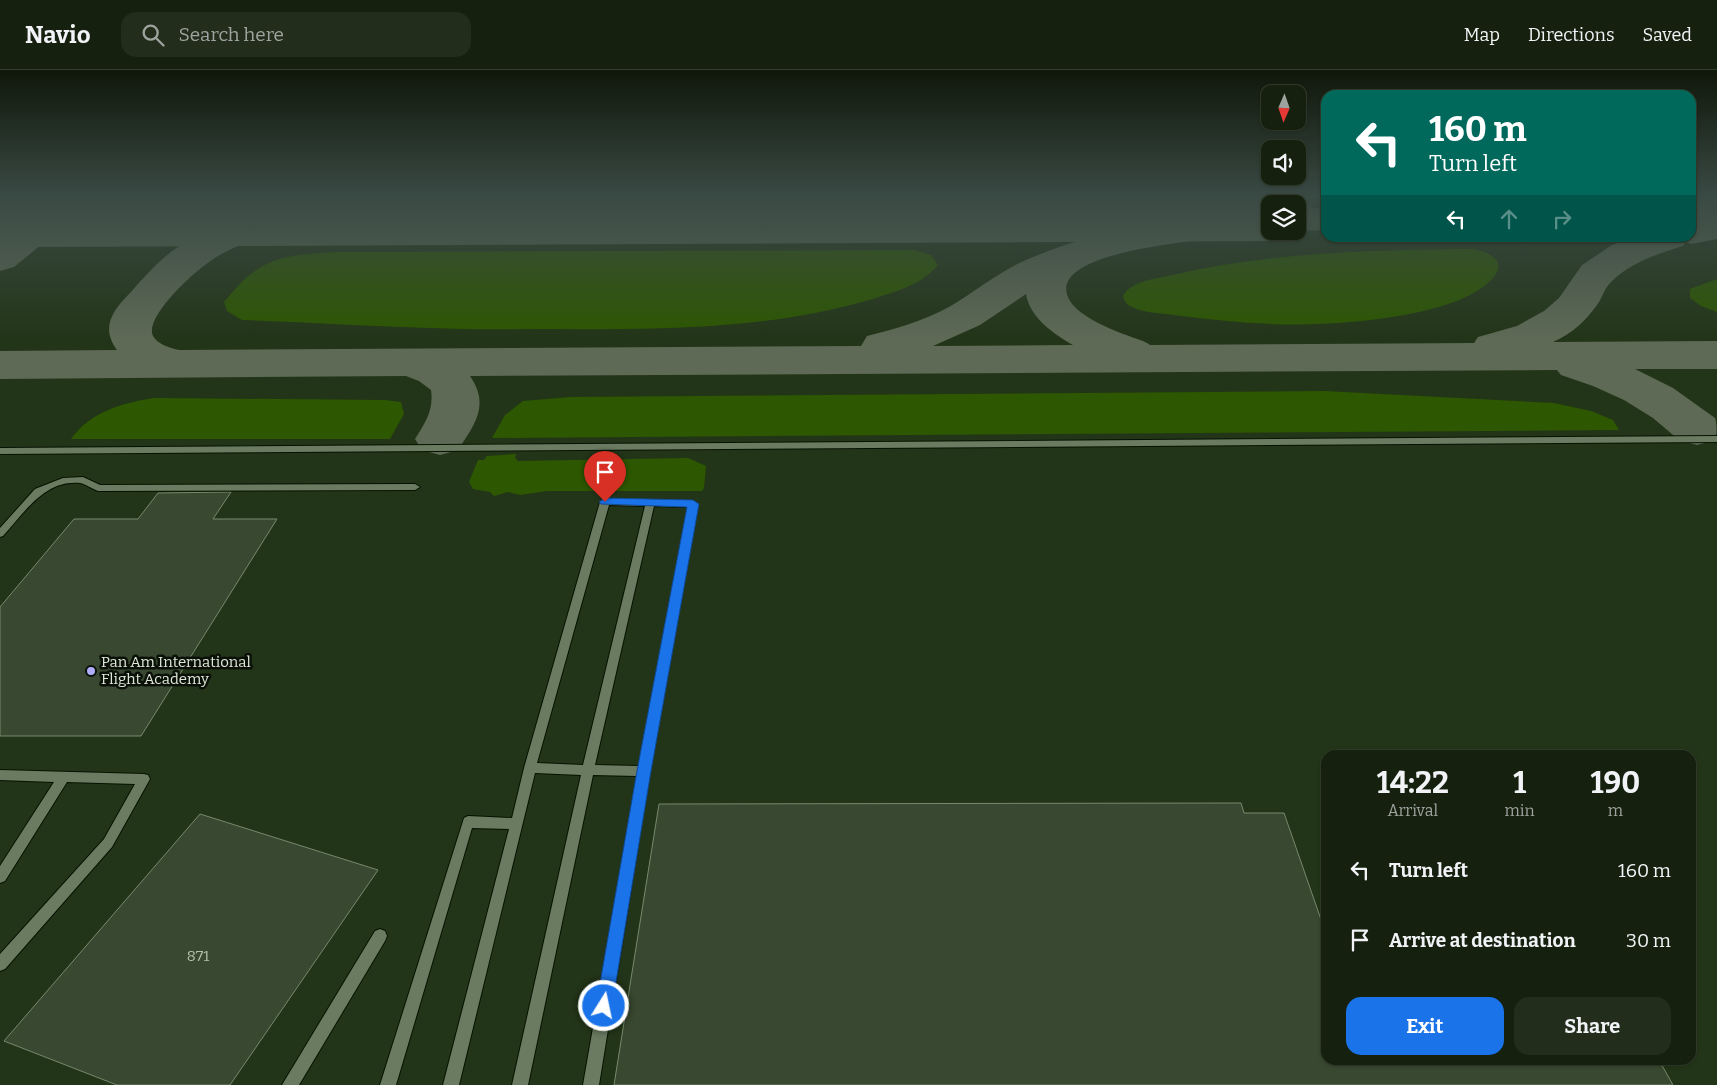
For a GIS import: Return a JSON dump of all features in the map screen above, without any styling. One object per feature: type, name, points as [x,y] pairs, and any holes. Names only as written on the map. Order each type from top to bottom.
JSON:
[{"type":"lane","points":[[0,451],[1717,439]]},
{"type":"lane","points":[[0,534],[38,491],[63,481],[83,480],[98,488],[415,487]]},
{"type":"lane","points":[[451,1085],[530,768],[605,502],[693,504],[644,771],[591,1085]]},
{"type":"lane","points":[[520,1085],[588,770],[650,503]]},
{"type":"lane","points":[[530,768],[644,771]]},
{"type":"lane","points":[[0,775],[144,779],[108,843],[0,964]]},
{"type":"lane","points":[[0,877],[64,777]]},
{"type":"lane","points":[[388,1085],[468,822],[517,824]]},
{"type":"lane","points":[[290,1085],[380,936]]},
{"type":"shaded area","points":[[0,244],[1717,244],[1717,1085],[0,1085]]},
{"type":"green space","points":[[1473,249],[1486,253],[1494,258],[1498,264],[1498,270],[1488,283],[1470,295],[1452,303],[1382,319],[1343,323],[1299,324],[1227,321],[1137,309],[1129,305],[1123,296],[1133,286],[1147,280],[1250,261],[1361,252]]},
{"type":"green space","points":[[914,250],[931,255],[938,265],[924,278],[900,290],[835,309],[757,322],[717,326],[638,329],[479,329],[242,320],[227,311],[224,302],[244,280],[260,267],[291,256],[313,253]]},
{"type":"green space","points":[[1717,279],[1717,312],[1701,306],[1690,298],[1690,289]]},
{"type":"green space","points":[[1324,391],[1554,403],[1591,411],[1613,420],[1619,430],[492,438],[505,415],[523,401],[571,397]]},
{"type":"green space","points":[[154,398],[385,400],[401,402],[404,414],[390,439],[71,439],[87,422],[97,415],[119,406]]},
{"type":"green space","points":[[516,454],[515,458],[518,461],[688,458],[706,466],[704,488],[702,491],[547,491],[520,495],[508,492],[494,496],[490,492],[473,489],[469,482],[478,460],[484,460],[487,456]]},
{"type":"building","name":"Pan Am International Flight Academy","points":[[231,492],[213,519],[277,519],[141,736],[0,736],[0,607],[74,519],[138,519],[158,493]]},
{"type":"building","points":[[1241,803],[1244,813],[1284,813],[1321,920],[1321,1065],[1662,1065],[1673,1085],[614,1085],[659,804]]},
{"type":"building","points":[[200,814],[378,870],[230,1085],[117,1085],[4,1041]]},
{"type":"taxiway","points":[[0,259],[18,244]]},
{"type":"taxiway","points":[[180,364],[146,354],[138,348],[132,340],[130,331],[132,321],[139,308],[171,274],[191,256],[210,244]]},
{"type":"taxiway","points":[[883,346],[907,340],[942,327],[965,315],[1039,269],[1066,257],[1109,244]]},
{"type":"taxiway","points":[[1494,347],[1523,339],[1551,326],[1571,311],[1589,282],[1597,273],[1615,259],[1649,244]]},
{"type":"taxiway","points":[[1074,256],[1053,271],[1046,287],[1048,302],[1059,316],[1075,328],[1095,339],[1132,352]]},
{"type":"taxiway","points":[[180,364],[1717,355]]},
{"type":"taxiway","points":[[407,363],[436,371],[451,382],[455,390],[457,400],[455,411],[440,439]]},
{"type":"taxiway","points":[[0,365],[180,364]]},
{"type":"taxiway","points":[[1577,365],[1626,382],[1656,398],[1697,429]]},
{"type":"place","name":"Pan Am International Flight Academy","points":[[91,671]]},
{"type":"route","points":[[604,1006],[644,771],[693,504],[605,502]]}]
